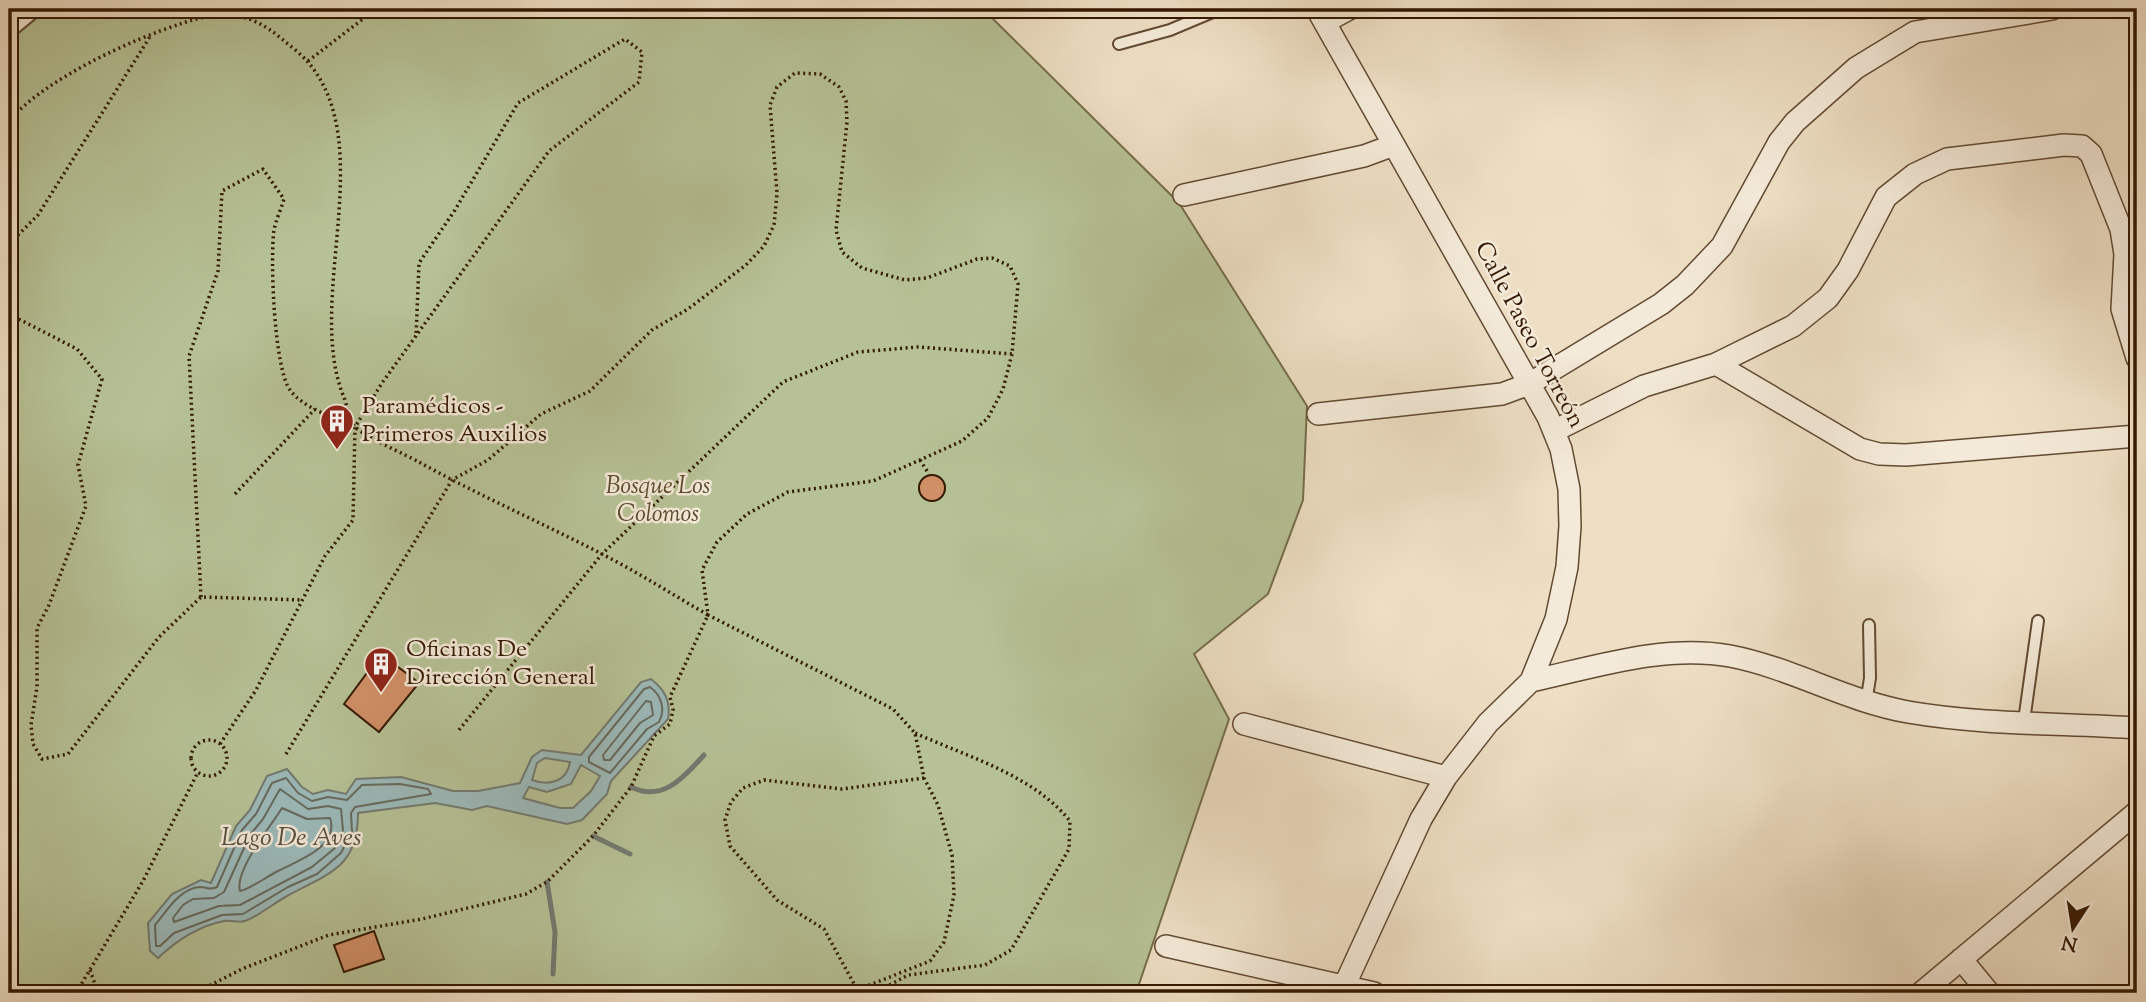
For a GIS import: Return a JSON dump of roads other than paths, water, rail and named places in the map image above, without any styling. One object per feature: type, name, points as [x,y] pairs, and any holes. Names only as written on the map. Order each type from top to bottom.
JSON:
[{"type":"street","points":[[1321,15],[1349,9]]},
{"type":"street","points":[[1318,414],[1502,394],[1530,384],[1661,304],[1706,265],[1738,221],[1779,142],[1795,121],[1856,68],[1915,32],[2052,9]]},
{"type":"street","name":"Calle Paseo Torreón","points":[[1321,15],[1554,431],[1569,489],[1570,526],[1567,567],[1556,619],[1531,681],[1488,723],[1446,777],[1421,820],[1343,990]]},
{"type":"street","points":[[1184,195],[1364,156],[1394,145]]},
{"type":"street","points":[[1554,431],[1644,386],[1716,365],[1793,326],[1828,298],[1848,271],[1886,197],[1915,174],[1947,159],[2064,145],[2082,146],[2091,153],[2121,229],[2125,254],[2122,309],[2137,358]]},
{"type":"street","points":[[1716,365],[1860,449],[1880,454],[1906,455],[2137,436]]},
{"type":"street","points":[[1531,681],[1640,657],[1689,652],[1731,656],[1866,703],[1910,712],[2137,728]]},
{"type":"street","points":[[1244,724],[1446,777]]},
{"type":"street","points":[[1921,993],[2137,812]]},
{"type":"street","points":[[1166,946],[1343,990],[1374,993]]},
{"type":"street","points":[[1961,959],[1989,993]]},
{"type":"lane","points":[[9,33],[38,9]]},
{"type":"lane","points":[[1119,44],[1170,30],[1220,9]]},
{"type":"lane","points":[[2024,721],[2038,621]]},
{"type":"lane","points":[[1866,703],[1870,678],[1868,625]]},
{"type":"water","name":"Lago De Aves","points":[[651,679],[660,687],[668,701],[668,719],[611,781],[607,794],[582,820],[567,824],[487,806],[472,810],[435,803],[358,813],[353,846],[347,857],[328,874],[250,919],[243,922],[224,921],[206,926],[180,940],[158,958],[150,951],[148,923],[172,894],[201,880],[211,883],[236,826],[250,810],[267,776],[287,769],[302,787],[313,794],[328,790],[346,794],[356,779],[401,777],[453,791],[478,791],[520,783],[532,757],[542,750],[581,755],[641,682]],"holes":[[[545,758],[570,762],[565,774],[551,782],[532,780],[537,763]],[[581,765],[600,776],[591,791],[573,808],[560,808],[523,798],[529,787],[547,792],[571,784]]]},
{"type":"waterway","points":[[631,787],[653,792],[663,789],[681,779],[704,755]]},
{"type":"waterway","points":[[593,836],[630,854]]},
{"type":"waterway","points":[[547,882],[555,932],[553,974]]},
{"type":"place","name":"Paramédicos - Primeros Auxilios","points":[[337,451]]},
{"type":"place","name":"Oficinas De Dirección General","points":[[381,694]]},
{"type":"park label","name":"Bosque Los Colomos","points":[[658,501]]}]
